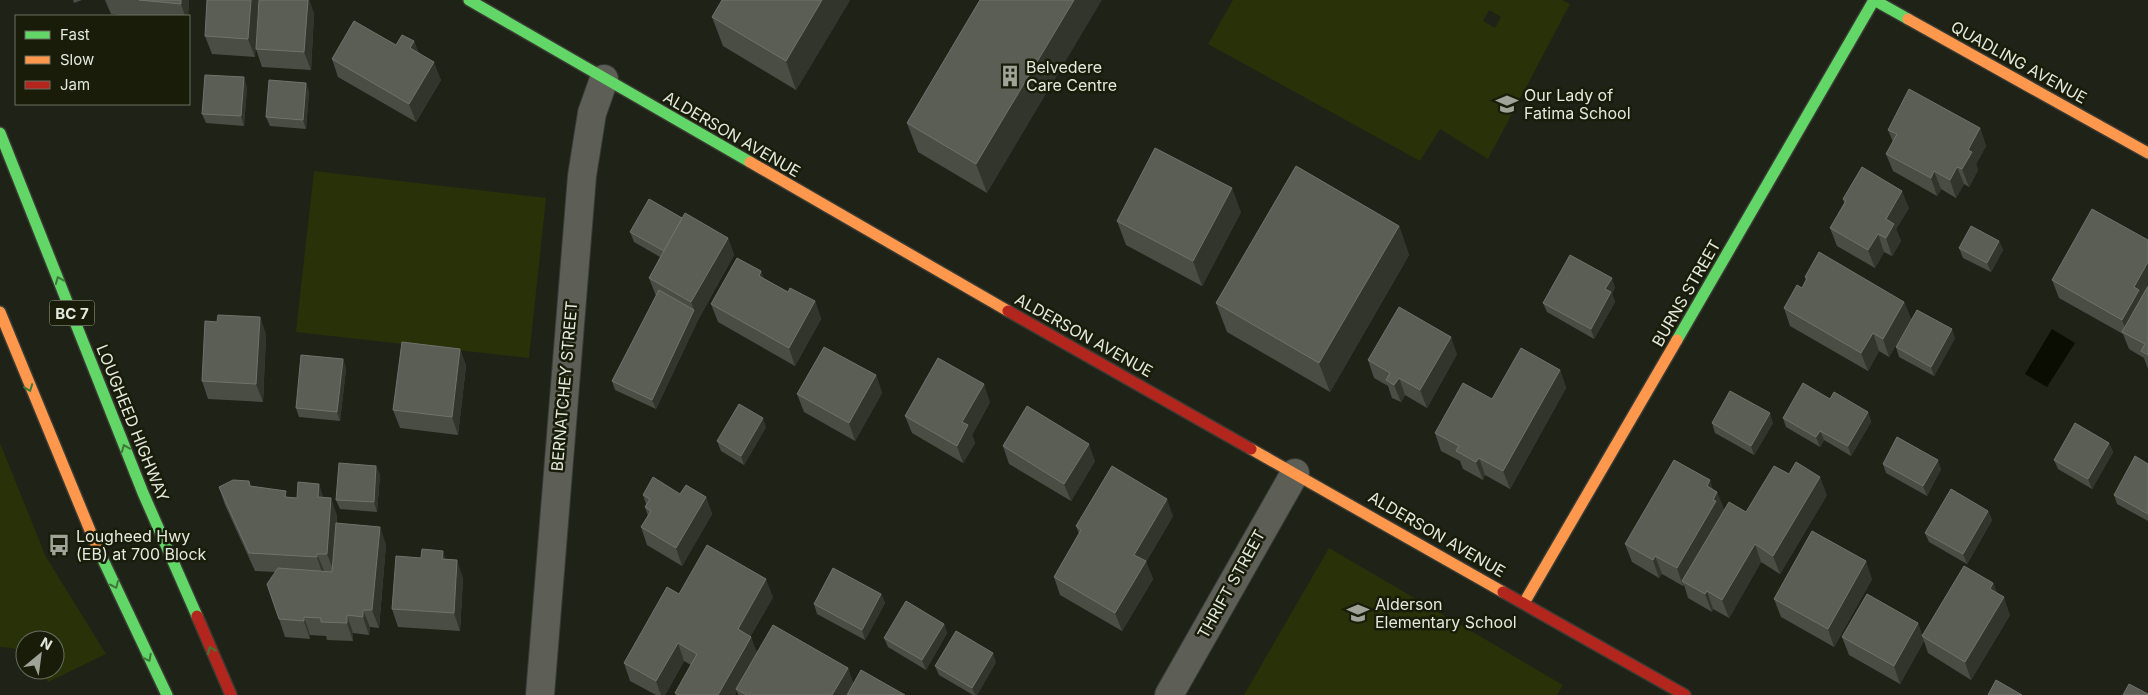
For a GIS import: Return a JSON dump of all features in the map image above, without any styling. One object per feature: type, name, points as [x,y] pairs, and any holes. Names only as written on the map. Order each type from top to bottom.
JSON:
[{"type":"street","name":"ALDERSON AVENUE","points":[[469,0],[604,80],[1685,695]]},
{"type":"street","name":"QUADLING AVENUE","points":[[1874,0],[2148,153]]},
{"type":"street","name":"BURNS STREET","points":[[1524,602],[1874,0]]},
{"type":"street","name":"BERNATCHEY STREET","points":[[540,695],[582,176],[592,113],[604,80]]},
{"type":"street","name":"LOUGHEED HIGHWAY","points":[[0,133],[143,493],[231,695]]},
{"type":"street","points":[[0,312],[50,441],[142,646],[167,695]]},
{"type":"street","name":"THRIFT STREET","points":[[1169,695],[1295,473]]},
{"type":"green space","points":[[1233,0],[1562,0],[1570,4],[1488,159],[1440,129],[1420,161],[1208,44]],"holes":[[[1489,10],[1501,17],[1495,28],[1483,21]]]},
{"type":"green space","points":[[314,171],[546,198],[529,358],[296,332]]},
{"type":"green space","points":[[0,443],[46,557],[106,654],[65,674],[65,630],[15,630],[15,649],[0,647]]},
{"type":"green space","name":"Alderson Elementary School","points":[[1329,548],[1563,685],[1557,695],[1244,695]]},
{"type":"shaded area","points":[[2052,329],[2075,343],[2047,387],[2025,374]]},
{"type":"building","points":[[139,0],[181,0],[181,4]]},
{"type":"building","points":[[207,0],[251,0],[248,39],[205,36]]},
{"type":"building","points":[[259,0],[308,0],[304,52],[256,49]]},
{"type":"building","points":[[722,0],[822,0],[786,61],[712,17]]},
{"type":"building","name":"Belvedere Care Centre","points":[[980,0],[1074,0],[976,164],[907,123]]},
{"type":"building","points":[[354,21],[396,45],[402,35],[414,41],[410,48],[434,62],[409,104],[332,59]]},
{"type":"building","points":[[205,75],[244,77],[241,116],[202,114]]},
{"type":"building","points":[[269,80],[306,83],[303,120],[266,117]]},
{"type":"building","points":[[1909,89],[1980,128],[1968,150],[1972,152],[1962,169],[1957,167],[1950,180],[1934,171],[1931,178],[1886,154],[1897,134],[1888,130]]},
{"type":"building","points":[[1155,148],[1232,188],[1193,261],[1117,221]]},
{"type":"building","points":[[1296,166],[1399,226],[1319,363],[1216,303]]},
{"type":"building","points":[[1862,167],[1902,191],[1886,219],[1894,224],[1886,238],[1878,234],[1868,250],[1830,228],[1846,201],[1843,199]]},
{"type":"building","points":[[649,199],[682,218],[664,251],[630,232]]},
{"type":"building","points":[[2092,209],[2148,240],[2148,262],[2134,287],[2139,290],[2122,320],[2052,280]]},
{"type":"building","points":[[685,213],[728,238],[691,302],[649,278]]},
{"type":"building","points":[[1971,226],[1999,241],[1987,263],[1959,248]]},
{"type":"building","points":[[1819,252],[1904,302],[1883,339],[1873,333],[1861,353],[1784,308],[1797,285],[1802,288],[1807,278],[1805,277]]},
{"type":"building","points":[[1570,255],[1612,278],[1605,289],[1611,292],[1591,329],[1543,303]]},
{"type":"building","points":[[737,258],[761,271],[759,276],[788,292],[790,288],[815,301],[789,348],[711,304]]},
{"type":"building","points":[[2148,286],[2148,355],[2141,351],[2145,344],[2122,332]]},
{"type":"building","points":[[659,290],[694,310],[652,400],[612,381]]},
{"type":"building","points":[[1399,307],[1451,337],[1420,390],[1399,378],[1394,385],[1386,380],[1390,373],[1368,360]]},
{"type":"building","points":[[1917,310],[1952,329],[1931,367],[1896,347]]},
{"type":"building","points":[[218,315],[260,317],[256,384],[202,381],[205,321],[217,322]]},
{"type":"building","points":[[402,342],[460,349],[452,417],[393,410]]},
{"type":"building","points":[[824,347],[876,375],[849,423],[797,394]]},
{"type":"building","points":[[1521,348],[1560,370],[1503,471],[1479,458],[1476,462],[1456,451],[1459,446],[1435,433],[1463,383],[1492,399]]},
{"type":"building","points":[[301,355],[343,359],[337,412],[296,408]]},
{"type":"building","points":[[938,358],[984,384],[962,422],[968,425],[957,446],[905,416]]},
{"type":"building","points":[[1803,383],[1830,399],[1834,392],[1868,412],[1848,446],[1820,431],[1816,437],[1783,418]]},
{"type":"building","points":[[1730,391],[1770,413],[1751,446],[1712,423]]},
{"type":"building","points":[[739,404],[763,418],[741,456],[717,441]]},
{"type":"building","points":[[1027,406],[1089,444],[1064,484],[1003,446]]},
{"type":"building","points":[[2075,423],[2109,443],[2088,479],[2054,460]]},
{"type":"building","points":[[1897,437],[1938,460],[1923,486],[1883,464]]},
{"type":"building","points":[[2135,456],[2148,464],[2148,514],[2114,495]]},
{"type":"building","points":[[1674,460],[1710,480],[1707,486],[1717,492],[1713,500],[1716,501],[1677,568],[1655,556],[1653,560],[1625,544]]},
{"type":"building","points":[[1796,462],[1820,477],[1773,556],[1755,544],[1722,600],[1707,591],[1705,594],[1682,581],[1729,502],[1746,512],[1774,466],[1789,474]]},
{"type":"building","points":[[339,463],[376,466],[374,502],[336,500]]},
{"type":"building","points":[[1112,466],[1167,499],[1134,555],[1146,561],[1115,613],[1054,577],[1081,530],[1076,526]]},
{"type":"building","points":[[653,477],[680,494],[686,485],[706,497],[676,548],[641,527],[651,511],[645,507],[650,499],[643,495]]},
{"type":"building","points":[[233,480],[249,481],[250,486],[286,491],[285,497],[297,498],[298,482],[319,484],[318,497],[331,498],[327,554],[317,554],[317,557],[249,553],[219,487]]},
{"type":"building","points":[[1951,489],[1988,511],[1963,554],[1925,533]]},
{"type":"building","points":[[336,523],[380,527],[372,610],[363,610],[363,617],[347,615],[347,623],[321,622],[321,618],[304,617],[304,621],[279,619],[267,584],[278,568],[332,572]]},
{"type":"building","points":[[1812,531],[1866,561],[1828,629],[1774,599]]},
{"type":"building","points":[[707,545],[766,579],[738,629],[751,637],[718,695],[678,695],[675,693],[697,654],[678,643],[656,681],[624,663],[667,587],[679,594]]},
{"type":"building","points":[[422,549],[443,551],[442,559],[457,560],[454,613],[392,609],[396,556],[421,558]]},
{"type":"building","points":[[1964,566],[1993,583],[1990,589],[2004,597],[1965,662],[1922,636]]},
{"type":"building","points":[[833,568],[881,594],[862,630],[814,604]]},
{"type":"building","points":[[1867,594],[1918,623],[1894,666],[1842,637]]},
{"type":"building","points":[[906,601],[944,624],[922,660],[884,638]]},
{"type":"building","points":[[773,625],[848,668],[832,695],[747,695],[736,689]]},
{"type":"building","points":[[956,631],[993,653],[972,688],[935,666]]},
{"type":"building","points":[[861,670],[905,695],[847,695]]},
{"type":"building","points":[[1996,680],[2022,695],[1988,695]]},
{"type":"building","points":[[2129,684],[2148,694],[2148,695],[2123,695]]},
{"type":"traffic: fast","points":[[469,0],[750,162]]},
{"type":"traffic: fast","points":[[1677,340],[1874,0],[1908,19]]},
{"type":"traffic: fast","points":[[0,133],[143,493],[197,616]]},
{"type":"traffic: fast","points":[[96,545],[167,695]]},
{"type":"traffic: slow","points":[[1908,19],[2148,153]]},
{"type":"traffic: slow","points":[[750,162],[1008,311]]},
{"type":"traffic: slow","points":[[0,312],[96,545]]},
{"type":"traffic: slow","points":[[1524,603],[1677,340]]},
{"type":"traffic: slow","points":[[1251,449],[1503,592]]},
{"type":"traffic: jam","points":[[1008,311],[1251,449]]},
{"type":"traffic: jam","points":[[1503,592],[1685,695]]},
{"type":"traffic: jam","points":[[197,616],[231,695]]},
{"type":"place","name":"Belvedere Care Centre","points":[[1010,76]]},
{"type":"place","name":"Our Lady of Fatima School","points":[[1507,104]]},
{"type":"place","name":"Lougheed Hwy (EB) at 700 Block","points":[[59,545]]},
{"type":"place","name":"Alderson Elementary School","points":[[1358,613]]}]
